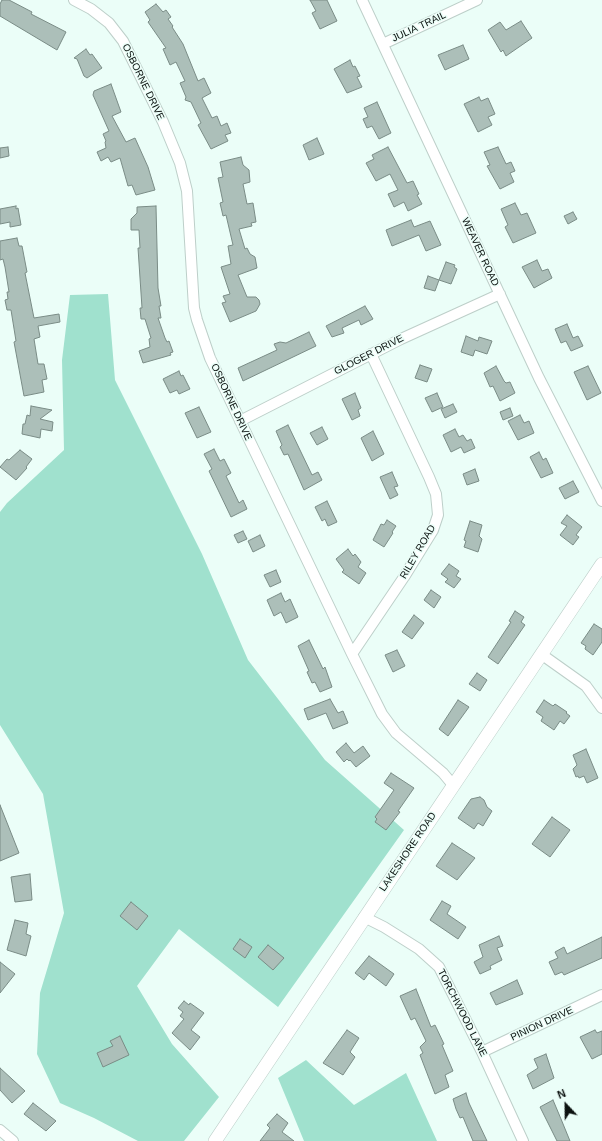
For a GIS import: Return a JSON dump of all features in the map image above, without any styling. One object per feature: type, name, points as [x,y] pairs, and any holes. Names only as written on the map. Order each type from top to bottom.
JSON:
[{"type":"street","name":"OSBORNE DRIVE","points":[[74,0],[91,9],[110,23],[123,41],[163,122],[180,163],[187,191],[194,308],[210,358],[352,654],[382,714],[396,733],[453,785]]},
{"type":"street","name":"WEAVER ROAD","points":[[362,0],[539,378],[602,501]]},
{"type":"street","name":"JULIA TRAIL","points":[[383,44],[477,0]]},
{"type":"street","name":"GLOGER DRIVE","points":[[240,421],[370,354],[500,294]]},
{"type":"street","name":"RILEY ROAD","points":[[352,654],[404,577],[433,530],[438,515],[436,494],[429,477],[370,354]]},
{"type":"street","name":"LAKESHORE ROAD","points":[[215,1141],[602,564]]},
{"type":"street","points":[[541,654],[586,686],[602,708]]},
{"type":"street","name":"TORCHWOOD LANE","points":[[364,917],[384,926],[420,949],[439,967],[482,1052],[524,1141]]},
{"type":"street","name":"PINION DRIVE","points":[[482,1052],[602,995]]},
{"type":"street","points":[[0,1130],[13,1141]]},
{"type":"green space","points":[[108,294],[115,380],[202,554],[248,660],[325,760],[404,830],[278,1007],[179,929],[137,986],[172,1044],[219,1097],[184,1141],[138,1141],[94,1118],[60,1103],[37,1054],[40,993],[64,913],[43,794],[0,725],[0,512],[7,503],[64,450],[62,360],[70,295]]},
{"type":"green space","points":[[306,1060],[354,1105],[406,1073],[437,1141],[304,1141],[278,1078]]},
{"type":"building","points":[[2,0],[9,0],[32,12],[31,14],[66,32],[57,50],[0,16],[0,4]]},
{"type":"building","points":[[310,0],[327,0],[337,21],[320,29],[312,13],[316,11]]},
{"type":"building","points":[[156,4],[163,12],[166,10],[171,17],[168,19],[183,44],[198,81],[204,78],[211,93],[202,98],[212,118],[217,116],[221,126],[227,123],[231,133],[225,135],[228,141],[211,149],[198,125],[201,123],[191,102],[185,100],[186,97],[180,83],[185,81],[176,62],[170,65],[163,49],[166,48],[148,22],[150,20],[145,12]]},
{"type":"building","points":[[521,21],[532,38],[506,56],[503,50],[501,52],[488,30],[500,22],[506,30]]},
{"type":"building","points":[[463,45],[469,59],[445,70],[438,55]]},
{"type":"building","points":[[86,49],[90,55],[92,54],[102,68],[87,78],[84,76],[77,59],[74,58]]},
{"type":"building","points":[[350,60],[360,76],[357,77],[362,87],[347,93],[334,69]]},
{"type":"building","points":[[111,84],[121,112],[112,116],[126,142],[135,138],[148,167],[155,190],[136,195],[132,185],[128,186],[120,158],[111,162],[108,157],[101,161],[97,152],[106,148],[106,141],[103,134],[109,131],[93,95],[94,91]]},
{"type":"building","points":[[479,97],[481,101],[488,98],[495,114],[488,117],[492,125],[478,132],[464,104]]},
{"type":"building","points":[[377,102],[391,133],[379,139],[372,126],[367,128],[363,119],[368,117],[364,108]]},
{"type":"building","points":[[317,138],[324,154],[309,160],[303,145]]},
{"type":"building","points":[[8,147],[9,156],[0,158],[0,148]]},
{"type":"building","points":[[388,147],[407,183],[413,181],[419,194],[417,195],[422,204],[408,211],[404,202],[394,207],[388,194],[398,190],[390,174],[376,181],[366,163],[374,159],[372,155]]},
{"type":"building","points":[[498,147],[506,164],[511,162],[515,171],[510,173],[514,182],[500,189],[487,166],[490,165],[484,152]]},
{"type":"building","points":[[241,157],[243,165],[249,170],[250,182],[243,184],[247,204],[253,203],[256,222],[251,223],[252,226],[239,229],[245,249],[247,248],[250,254],[255,257],[257,268],[238,275],[247,297],[256,297],[260,304],[256,311],[230,322],[222,303],[226,302],[223,296],[230,294],[221,267],[231,264],[228,246],[233,245],[226,215],[223,216],[220,203],[223,202],[218,178],[223,177],[220,162]]},
{"type":"building","points":[[515,203],[521,215],[527,213],[536,233],[513,243],[505,227],[508,225],[501,209]]},
{"type":"building","points":[[16,206],[16,209],[18,208],[21,225],[10,227],[10,222],[0,224],[0,209]]},
{"type":"building","points":[[156,206],[158,288],[161,306],[159,306],[161,318],[158,318],[165,338],[167,342],[169,341],[173,352],[170,353],[171,355],[143,363],[139,351],[150,347],[149,339],[151,338],[145,319],[141,319],[140,308],[142,308],[138,248],[140,248],[139,230],[131,230],[131,219],[137,213],[137,207]]},
{"type":"building","points":[[573,212],[577,219],[568,224],[564,216]]},
{"type":"building","points":[[411,220],[414,227],[430,221],[441,245],[426,251],[419,235],[392,246],[386,230]]},
{"type":"building","points":[[17,238],[19,246],[22,246],[27,272],[25,273],[34,318],[59,314],[60,322],[38,326],[40,337],[34,339],[38,364],[44,364],[47,379],[42,380],[44,392],[24,396],[14,342],[16,341],[11,310],[7,310],[5,300],[8,299],[7,292],[9,292],[5,267],[3,259],[0,260],[0,241]]},
{"type":"building","points":[[537,260],[542,271],[548,269],[552,278],[534,288],[522,267]]},
{"type":"building","points":[[446,262],[455,265],[454,267],[457,269],[451,284],[439,280]]},
{"type":"building","points":[[428,276],[439,280],[435,291],[424,288]]},
{"type":"building","points":[[365,306],[373,319],[361,325],[359,320],[342,328],[344,333],[332,337],[326,326]]},
{"type":"building","points":[[567,324],[573,338],[578,336],[583,346],[571,351],[566,341],[561,343],[555,329]]},
{"type":"building","points":[[309,332],[316,346],[243,381],[238,368],[277,350],[274,344],[280,342],[286,343]]},
{"type":"building","points":[[466,336],[478,341],[479,337],[492,341],[487,354],[475,350],[473,356],[461,352]]},
{"type":"building","points":[[420,365],[432,369],[427,382],[415,378]]},
{"type":"building","points":[[496,366],[504,381],[506,383],[510,382],[515,393],[500,401],[493,386],[490,387],[484,373]]},
{"type":"building","points":[[588,366],[601,393],[587,400],[574,372]]},
{"type":"building","points":[[179,371],[181,376],[183,375],[190,389],[179,394],[177,390],[170,393],[163,379]]},
{"type":"building","points":[[355,393],[361,408],[358,410],[360,416],[352,420],[342,399]]},
{"type":"building","points":[[437,393],[443,407],[432,412],[425,398]]},
{"type":"building","points":[[453,404],[457,412],[445,418],[441,409]]},
{"type":"building","points":[[31,406],[52,410],[40,419],[53,422],[52,431],[41,429],[40,438],[22,434],[23,424],[25,424],[27,415],[30,416]]},
{"type":"building","points":[[199,407],[211,432],[197,438],[185,413]]},
{"type":"building","points":[[510,408],[513,416],[503,420],[500,412]]},
{"type":"building","points":[[520,415],[524,423],[529,421],[534,433],[518,440],[508,421]]},
{"type":"building","points":[[288,425],[312,475],[318,472],[322,480],[304,490],[288,454],[284,455],[280,447],[282,445],[276,431]]},
{"type":"building","points":[[322,427],[328,439],[317,445],[310,433]]},
{"type":"building","points":[[455,429],[459,437],[463,435],[467,441],[471,439],[475,448],[464,453],[461,447],[451,452],[443,435]]},
{"type":"building","points":[[373,431],[384,454],[372,461],[361,438]]},
{"type":"building","points":[[214,449],[220,461],[224,459],[231,473],[226,476],[239,503],[243,500],[247,509],[231,517],[209,471],[212,469],[204,454]]},
{"type":"building","points":[[20,450],[32,459],[26,467],[27,468],[16,480],[0,467],[7,459],[9,460]]},
{"type":"building","points":[[539,452],[543,460],[546,458],[553,473],[541,478],[530,457]]},
{"type":"building","points":[[475,469],[479,481],[467,485],[463,474]]},
{"type":"building","points":[[392,472],[398,486],[394,487],[398,495],[390,499],[380,477]]},
{"type":"building","points":[[573,481],[579,492],[565,499],[559,488]]},
{"type":"building","points":[[327,501],[337,522],[328,526],[325,519],[322,521],[315,507]]},
{"type":"building","points":[[567,515],[582,527],[576,535],[579,537],[573,545],[560,535],[567,526],[561,523]]},
{"type":"building","points":[[387,520],[396,526],[384,547],[373,540],[381,524],[384,525]]},
{"type":"building","points":[[470,521],[482,525],[479,536],[482,539],[478,552],[464,547],[466,541],[464,540]]},
{"type":"building","points":[[243,531],[247,539],[238,543],[234,535]]},
{"type":"building","points":[[260,535],[265,546],[253,552],[248,541]]},
{"type":"building","points":[[348,549],[353,556],[355,554],[361,562],[358,567],[366,573],[359,584],[342,572],[344,570],[336,559]]},
{"type":"building","points":[[449,564],[459,571],[456,576],[461,579],[454,588],[445,582],[448,579],[441,574]]},
{"type":"building","points":[[276,570],[281,582],[270,587],[264,575]]},
{"type":"building","points":[[431,590],[441,597],[434,608],[424,600]]},
{"type":"building","points":[[281,593],[285,602],[290,599],[298,617],[286,623],[281,612],[274,616],[267,600]]},
{"type":"building","points":[[515,611],[524,617],[521,622],[525,625],[498,664],[488,657],[511,622],[509,621]]},
{"type":"building","points":[[414,615],[424,623],[412,639],[402,632]]},
{"type":"building","points":[[594,624],[602,629],[602,642],[593,655],[585,649],[586,646],[581,643]]},
{"type":"building","points":[[309,640],[323,669],[325,667],[332,687],[320,692],[315,682],[312,683],[307,672],[309,671],[298,646]]},
{"type":"building","points":[[397,650],[405,666],[393,672],[385,655]]},
{"type":"building","points":[[477,673],[487,680],[480,691],[469,684]]},
{"type":"building","points":[[330,699],[338,713],[343,711],[348,723],[333,729],[326,713],[308,720],[304,709]]},
{"type":"building","points":[[458,700],[469,707],[448,736],[439,729]]},
{"type":"building","points":[[544,700],[553,706],[555,704],[567,712],[566,713],[570,716],[564,724],[560,721],[554,730],[541,721],[543,717],[536,712]]},
{"type":"building","points":[[346,743],[354,753],[363,746],[370,756],[356,767],[350,760],[349,761],[347,759],[344,762],[336,752]]},
{"type":"building","points":[[586,749],[598,778],[587,783],[584,776],[579,778],[578,776],[576,777],[573,769],[577,765],[573,755]]},
{"type":"building","points":[[391,773],[414,788],[398,811],[400,812],[386,830],[375,822],[377,819],[375,817],[394,790],[384,783]]},
{"type":"building","points":[[480,797],[492,811],[483,826],[478,823],[474,829],[458,818],[471,799]]},
{"type":"building","points":[[0,805],[19,853],[0,861]]},
{"type":"building","points":[[552,817],[570,830],[550,857],[532,844]]},
{"type":"building","points":[[452,843],[475,858],[457,880],[436,866]]},
{"type":"building","points":[[30,874],[32,900],[15,902],[11,877]]},
{"type":"building","points":[[442,901],[451,906],[447,914],[466,927],[458,939],[430,920]]},
{"type":"building","points":[[131,902],[148,916],[137,930],[120,916]]},
{"type":"building","points":[[15,920],[28,923],[26,934],[31,936],[26,956],[7,950]]},
{"type":"building","points":[[499,936],[503,946],[497,948],[502,960],[490,966],[491,969],[480,974],[474,962],[483,957],[479,945]]},
{"type":"building","points":[[602,937],[602,958],[564,975],[562,972],[555,975],[549,962],[558,958],[555,952],[564,947],[567,954]]},
{"type":"building","points":[[240,939],[252,947],[245,958],[233,949]]},
{"type":"building","points":[[268,945],[284,958],[273,970],[258,957]]},
{"type":"building","points":[[369,956],[394,974],[386,986],[369,973],[364,980],[355,973]]},
{"type":"building","points":[[0,962],[15,974],[0,993]]},
{"type":"building","points":[[517,980],[523,994],[496,1005],[490,993]]},
{"type":"building","points":[[416,989],[431,1027],[435,1025],[444,1044],[442,1045],[453,1071],[445,1075],[449,1087],[435,1094],[420,1055],[423,1053],[420,1047],[426,1041],[415,1018],[411,1020],[400,996]]},
{"type":"building","points":[[184,1001],[189,1005],[190,1003],[204,1013],[191,1030],[200,1037],[190,1050],[172,1033],[184,1019],[180,1016],[183,1012],[178,1008]]},
{"type":"building","points":[[347,1030],[359,1038],[350,1052],[355,1057],[343,1075],[323,1063]]},
{"type":"building","points":[[595,1030],[597,1033],[602,1031],[602,1054],[592,1059],[580,1037]]},
{"type":"building","points":[[120,1036],[129,1055],[103,1067],[97,1053],[113,1046],[110,1041]]},
{"type":"building","points":[[546,1054],[554,1078],[533,1089],[527,1075],[538,1068],[534,1059]]},
{"type":"building","points":[[0,1068],[25,1091],[12,1103],[0,1090]]},
{"type":"building","points":[[466,1093],[469,1103],[487,1141],[473,1141],[463,1117],[460,1118],[456,1109],[453,1099]]},
{"type":"building","points":[[553,1100],[570,1141],[557,1141],[540,1107]]},
{"type":"building","points":[[33,1103],[56,1121],[46,1131],[24,1114]]},
{"type":"building","points":[[277,1114],[288,1123],[282,1132],[294,1141],[260,1141],[270,1128],[267,1125]]}]
